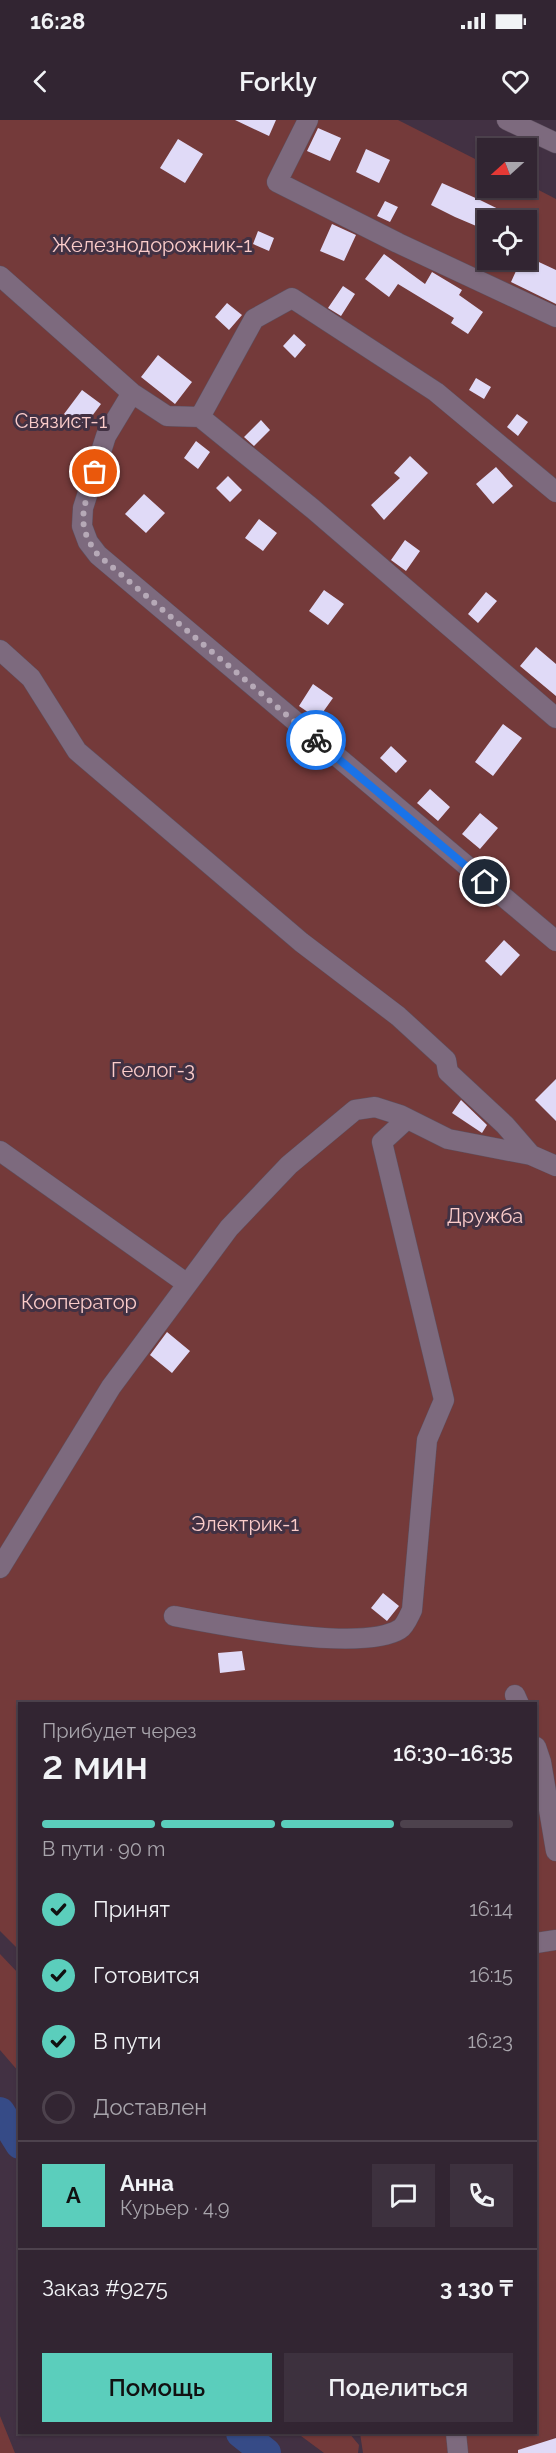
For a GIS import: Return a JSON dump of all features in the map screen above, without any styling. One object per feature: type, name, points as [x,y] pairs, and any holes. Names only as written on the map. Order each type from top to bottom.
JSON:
[{"type":"street","points":[[308,120],[277,182],[398,243],[556,317]]},
{"type":"street","points":[[507,120],[556,143]]},
{"type":"street","points":[[0,276],[132,393],[167,416],[200,417],[313,509],[556,718]]},
{"type":"street","points":[[200,417],[254,319],[292,298],[436,392],[556,492]]},
{"type":"street","points":[[132,393],[106,436],[83,508],[82,526],[88,542],[98,555],[556,941]]},
{"type":"street","points":[[0,650],[31,678],[77,750],[301,942],[398,1016],[446,1060],[448,1072],[505,1125],[531,1155]]},
{"type":"street","points":[[0,1568],[111,1387],[186,1283],[229,1228],[289,1165],[329,1129],[355,1110],[375,1107],[407,1119],[448,1139],[531,1155],[556,1166]]},
{"type":"street","points":[[174,1616],[263,1633],[377,1638],[402,1629],[412,1610],[427,1440],[444,1400],[382,1142],[407,1119]]},
{"type":"street","points":[[0,1151],[186,1283]]},
{"type":"street","points":[[537,1750],[541,1762],[544,1828],[556,1851]]},
{"type":"street","points":[[537,1943],[556,1940]]},
{"type":"street","points":[[456,2434],[458,2453]]},
{"type":"green space","points":[[0,120],[398,120],[477,160],[477,198],[537,198],[537,189],[556,199],[556,2453],[363,2453],[360,2434],[537,2434],[537,1702],[18,1702],[18,1949],[0,1931]]},
{"type":"green space","points":[[0,1954],[18,1973],[18,2071],[0,2050]]},
{"type":"green space","points":[[0,2416],[15,2453],[0,2453]]},
{"type":"green space","points":[[298,2434],[350,2434],[359,2445],[358,2453],[324,2453]]},
{"type":"building","points":[[235,120],[276,120],[269,136]]},
{"type":"building","points":[[318,128],[341,138],[330,161],[307,151]]},
{"type":"building","points":[[178,139],[203,154],[185,183],[160,168]]},
{"type":"building","points":[[366,149],[390,160],[379,183],[356,172]]},
{"type":"building","points":[[442,183],[500,210],[477,210],[477,226],[431,205]]},
{"type":"building","points":[[385,201],[398,207],[390,222],[377,216]]},
{"type":"building","points":[[332,224],[356,235],[344,261],[320,251]]},
{"type":"building","points":[[258,231],[274,238],[269,251],[253,244]]},
{"type":"building","points":[[384,254],[425,284],[432,272],[462,290],[459,295],[483,312],[468,334],[451,323],[454,318],[398,284],[389,297],[365,279]]},
{"type":"building","points":[[537,261],[556,270],[556,304],[511,282],[516,270],[537,270]]},
{"type":"building","points":[[343,286],[355,294],[341,316],[328,308]]},
{"type":"building","points":[[227,303],[242,315],[229,330],[215,317]]},
{"type":"building","points":[[294,334],[306,345],[295,358],[283,346]]},
{"type":"building","points":[[158,355],[192,382],[175,404],[141,377]]},
{"type":"building","points":[[476,378],[491,387],[484,399],[469,390]]},
{"type":"building","points":[[82,390],[101,404],[83,428],[64,414]]},
{"type":"building","points":[[517,414],[528,422],[518,436],[507,427]]},
{"type":"building","points":[[261,420],[270,430],[254,446],[244,437]]},
{"type":"building","points":[[196,441],[210,452],[198,469],[184,458]]},
{"type":"building","points":[[410,456],[428,473],[384,520],[371,505],[400,478],[394,473]]},
{"type":"building","points":[[496,467],[513,486],[493,504],[476,484]]},
{"type":"building","points":[[228,476],[242,490],[230,502],[216,488]]},
{"type":"building","points":[[144,494],[165,513],[146,533],[125,514]]},
{"type":"building","points":[[259,519],[277,533],[263,551],[245,538]]},
{"type":"building","points":[[405,540],[420,551],[406,571],[391,560]]},
{"type":"building","points":[[324,590],[344,604],[328,625],[309,611]]},
{"type":"building","points":[[486,592],[497,601],[478,623],[468,614]]},
{"type":"building","points":[[536,647],[556,664],[556,696],[520,666]]},
{"type":"building","points":[[313,684],[333,698],[318,719],[299,706]]},
{"type":"building","points":[[503,724],[522,738],[493,776],[475,762]]},
{"type":"building","points":[[391,746],[407,761],[396,773],[380,758]]},
{"type":"building","points":[[430,789],[450,807],[438,821],[417,803]]},
{"type":"building","points":[[480,813],[498,828],[480,849],[462,834]]},
{"type":"building","points":[[504,940],[520,955],[501,976],[485,961]]},
{"type":"building","points":[[556,1079],[556,1121],[535,1100]]},
{"type":"building","points":[[461,1100],[487,1125],[482,1133],[452,1113]]},
{"type":"building","points":[[167,1332],[190,1351],[172,1373],[150,1355]]},
{"type":"building","points":[[383,1593],[399,1606],[387,1621],[371,1608]]},
{"type":"building","points":[[242,1651],[245,1670],[220,1673],[218,1653]]},
{"type":"building","points":[[556,2438],[556,2453],[518,2453],[518,2450]]},
{"type":"waterway","points":[[0,2112],[18,2141]]},
{"type":"waterway","points":[[242,2434],[266,2453]]},
{"type":"way so far","points":[[95,472],[83,508],[82,526],[88,542],[98,555],[316,740]]},
{"type":"route","points":[[316,740],[485,882]]},
{"type":"park label","name":"Железнодорожник-1","points":[[152,245]]},
{"type":"park label","name":"Связист-1","points":[[61,421]]},
{"type":"park label","name":"Геолог-3","points":[[153,1070]]},
{"type":"park label","name":"Дружба","points":[[485,1216]]},
{"type":"park label","name":"Кооператор","points":[[79,1302]]},
{"type":"park label","name":"Электрик-1","points":[[245,1524]]}]
